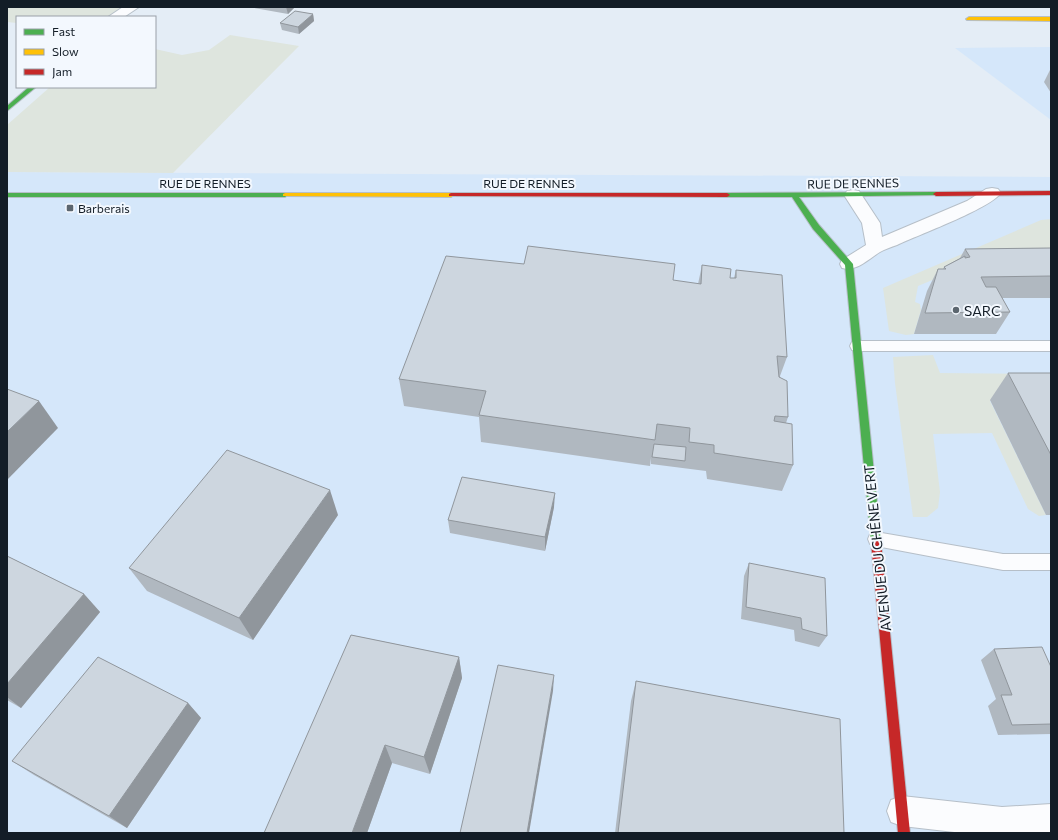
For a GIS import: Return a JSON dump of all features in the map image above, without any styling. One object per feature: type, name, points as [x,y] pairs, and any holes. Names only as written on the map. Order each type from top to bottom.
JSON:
[{"type":"main road","points":[[969,19],[1051,19]]},
{"type":"main road","points":[[7,109],[32,88]]},
{"type":"main road","name":"RUE DE RENNES","points":[[7,195],[853,195],[1051,193]]},
{"type":"main road","points":[[794,195],[831,246],[849,264]]},
{"type":"main road","name":"AVENUE DU CHÊNE VERT","points":[[849,264],[903,822]]},
{"type":"street","points":[[117,16],[132,7]]},
{"type":"street","points":[[849,264],[875,247],[973,205],[992,193]]},
{"type":"street","points":[[853,195],[871,223],[875,247]]},
{"type":"street","points":[[903,822],[1002,822],[1051,819]]},
{"type":"lane","points":[[857,346],[1051,346]]},
{"type":"lane","points":[[876,539],[1003,562],[1051,562]]},
{"type":"shaded area","points":[[7,7],[122,7],[108,16],[16,16],[16,23],[7,22]]},
{"type":"shaded area","points":[[230,35],[299,46],[173,173],[7,172],[7,125],[49,88],[156,88],[156,49],[182,55],[209,50]]},
{"type":"shaded area","points":[[1051,47],[1051,120],[955,48]]},
{"type":"shaded area","points":[[7,172],[1051,177],[1051,833],[7,833]]},
{"type":"shaded area","points":[[1051,219],[1051,269],[954,271],[918,286],[915,302],[920,304],[921,310],[914,334],[906,335],[889,331],[883,288],[1041,220]]},
{"type":"shaded area","points":[[933,355],[940,373],[1051,374],[990,401],[1046,515],[1039,516],[1028,509],[992,433],[933,434],[940,492],[938,508],[927,517],[913,517],[895,383],[893,357]]},
{"type":"building","points":[[295,11],[313,14],[298,27],[280,23]]},
{"type":"building","points":[[528,246],[675,264],[673,280],[701,284],[702,265],[731,269],[730,278],[736,278],[736,270],[782,275],[787,357],[777,356],[779,377],[787,381],[788,417],[775,416],[774,421],[792,424],[793,465],[714,453],[714,445],[689,442],[690,428],[657,424],[655,440],[479,415],[486,391],[399,379],[446,256],[524,264]]},
{"type":"building","points":[[1051,248],[1051,276],[981,277],[986,287],[996,287],[1010,312],[925,313],[938,269],[946,269],[944,267],[965,256],[965,258],[970,257],[965,249]]},
{"type":"building","points":[[1008,373],[1051,373],[1051,455]]},
{"type":"building","points":[[7,389],[39,401],[7,432]]},
{"type":"building","points":[[654,444],[686,447],[685,461],[652,457]]},
{"type":"building","points":[[227,450],[330,490],[239,618],[129,568]]},
{"type":"building","points":[[462,477],[555,493],[545,537],[448,520]]},
{"type":"building","points":[[7,556],[84,594],[7,684]]},
{"type":"building","points":[[749,563],[825,578],[827,636],[802,629],[801,618],[746,607]]},
{"type":"building","points":[[351,635],[459,657],[424,757],[385,745],[352,833],[264,833]]},
{"type":"building","points":[[1042,647],[1051,667],[1051,724],[1012,725],[1001,695],[1012,695],[994,649]]},
{"type":"building","points":[[98,657],[188,703],[109,816],[12,761]]},
{"type":"building","points":[[498,665],[554,675],[527,833],[460,833]]},
{"type":"building","points":[[636,681],[840,719],[844,833],[618,833]]},
{"type":"traffic: fast","points":[[7,109],[32,88]]},
{"type":"traffic: fast","points":[[727,195],[936,194]]},
{"type":"traffic: fast","points":[[7,195],[285,195]]},
{"type":"traffic: fast","points":[[794,195],[816,227],[849,264],[876,542]]},
{"type":"traffic: slow","points":[[969,19],[1051,19]]},
{"type":"traffic: slow","points":[[285,195],[451,195]]},
{"type":"traffic: jam","points":[[936,194],[1051,193]]},
{"type":"traffic: jam","points":[[451,195],[727,195]]},
{"type":"traffic: jam","points":[[876,542],[904,833]]},
{"type":"place","name":"Barberais","points":[[70,208]]},
{"type":"place","name":"SARC","points":[[956,310]]}]
